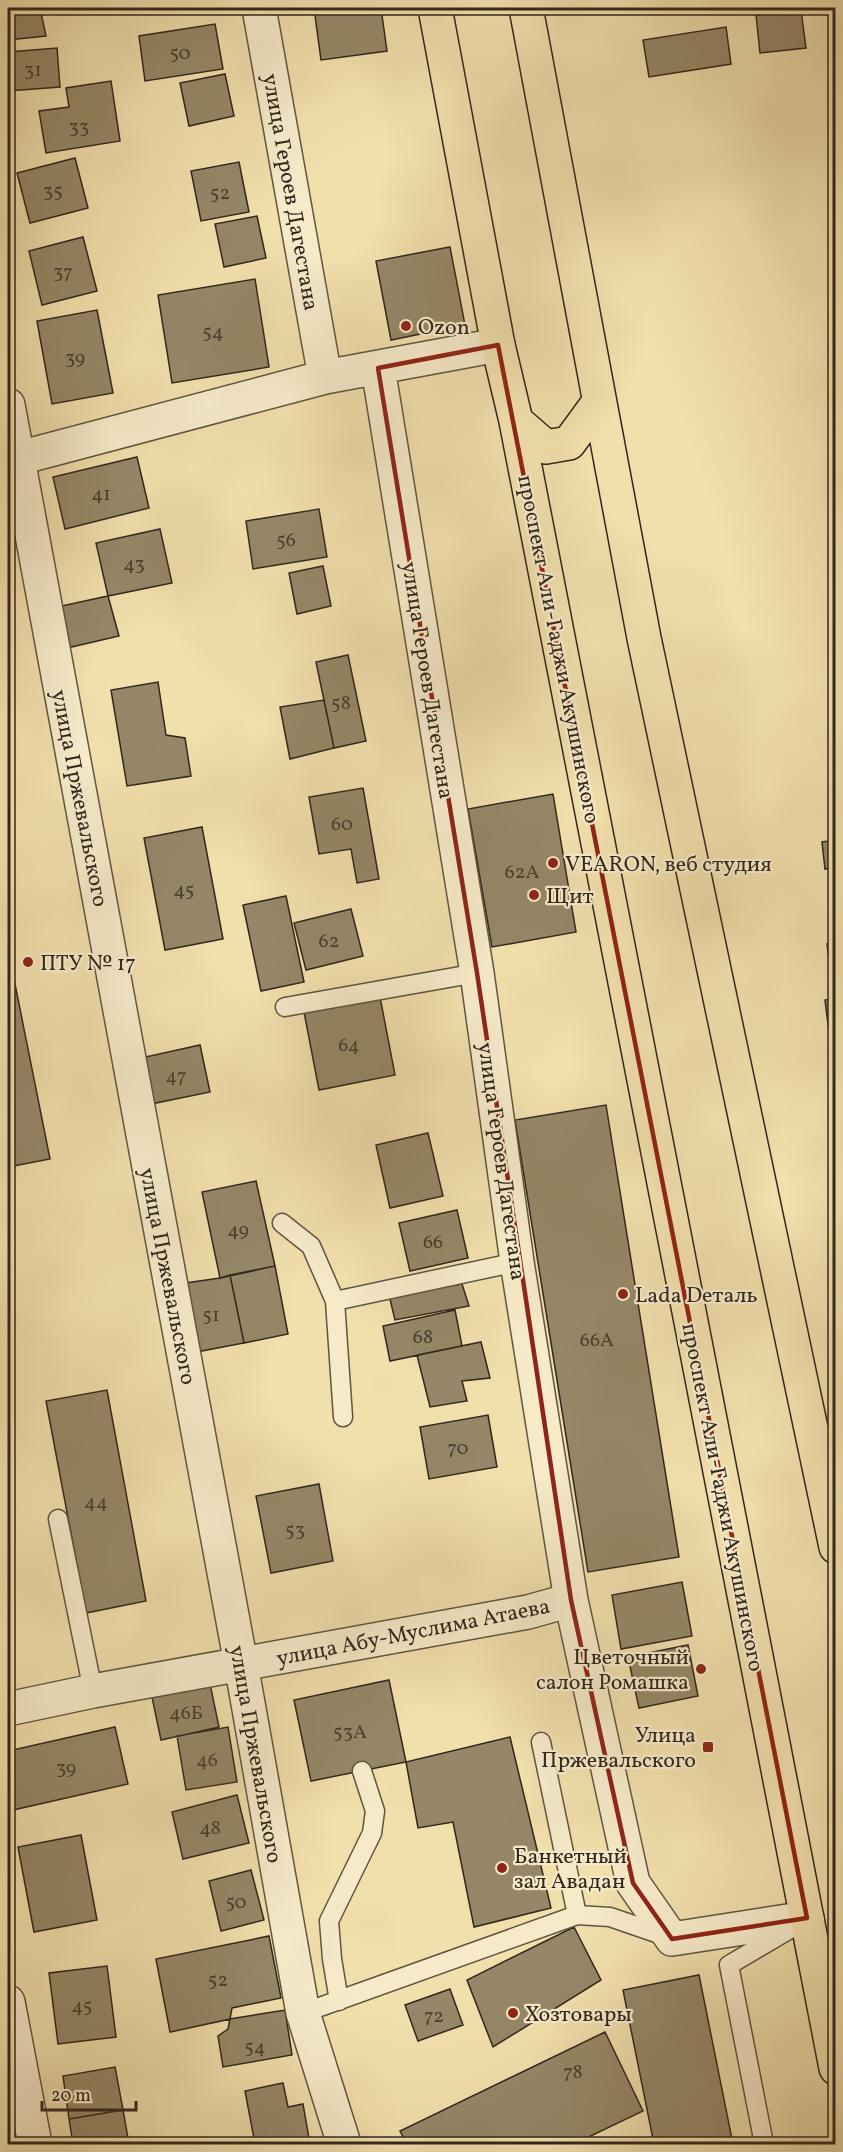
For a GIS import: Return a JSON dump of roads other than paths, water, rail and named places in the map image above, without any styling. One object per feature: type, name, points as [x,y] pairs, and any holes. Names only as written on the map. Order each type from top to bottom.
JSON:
[{"type":"main road","name":"проспект Али-Гаджи Акушинского","points":[[435,8],[498,345],[516,422],[836,2068]]},
{"type":"main road","points":[[527,8],[647,650],[836,1547]]},
{"type":"main road","points":[[516,422],[546,447],[569,443],[599,402]]},
{"type":"street","name":"улица Героев Дагестана","points":[[259,8],[326,378]]},
{"type":"street","points":[[13,460],[326,378],[498,345]]},
{"type":"street","name":"улица Героев Дагестана","points":[[378,368],[477,973],[517,1262],[571,1600],[633,1883],[672,1939]]},
{"type":"street","name":"улица Пржевальского","points":[[8,405],[13,460],[241,1664],[303,2013],[344,2145]]},
{"type":"street","name":"улица Абу-Муслима Атаева","points":[[8,1709],[93,1691],[528,1612],[571,1600]]},
{"type":"street","points":[[672,1939],[807,1918]]},
{"type":"street","points":[[8,2002],[35,2145]]},
{"type":"lane","points":[[285,1007],[477,973]]},
{"type":"lane","points":[[282,1223],[310,1246],[335,1301],[343,1417]]},
{"type":"lane","points":[[335,1301],[517,1262]]},
{"type":"lane","points":[[58,1519],[93,1691]]},
{"type":"lane","points":[[541,1742],[577,1915]]},
{"type":"lane","points":[[339,2001],[329,1922],[372,1833],[375,1811],[362,1771]]},
{"type":"lane","points":[[303,2013],[577,1915],[610,1917],[672,1939]]},
{"type":"lane","points":[[764,2145],[729,1965],[807,1918]]},
{"type":"place","name":"Ozon","points":[[406,326]]},
{"type":"place","name":"VEARON, веб студия","points":[[553,863]]},
{"type":"place","name":"Щит","points":[[534,895]]},
{"type":"place","name":"ПТУ № 17","points":[[28,962]]},
{"type":"place","name":"Lada Dеталь","points":[[623,1294]]},
{"type":"place","name":"Цветочный салон Ромашка","points":[[701,1669]]},
{"type":"place","name":"Улица Пржевальского","points":[[708,1747]]},
{"type":"place","name":"Банкетный зал Авадан","points":[[502,1868]]},
{"type":"place","name":"Хозтовары","points":[[513,2013]]}]
